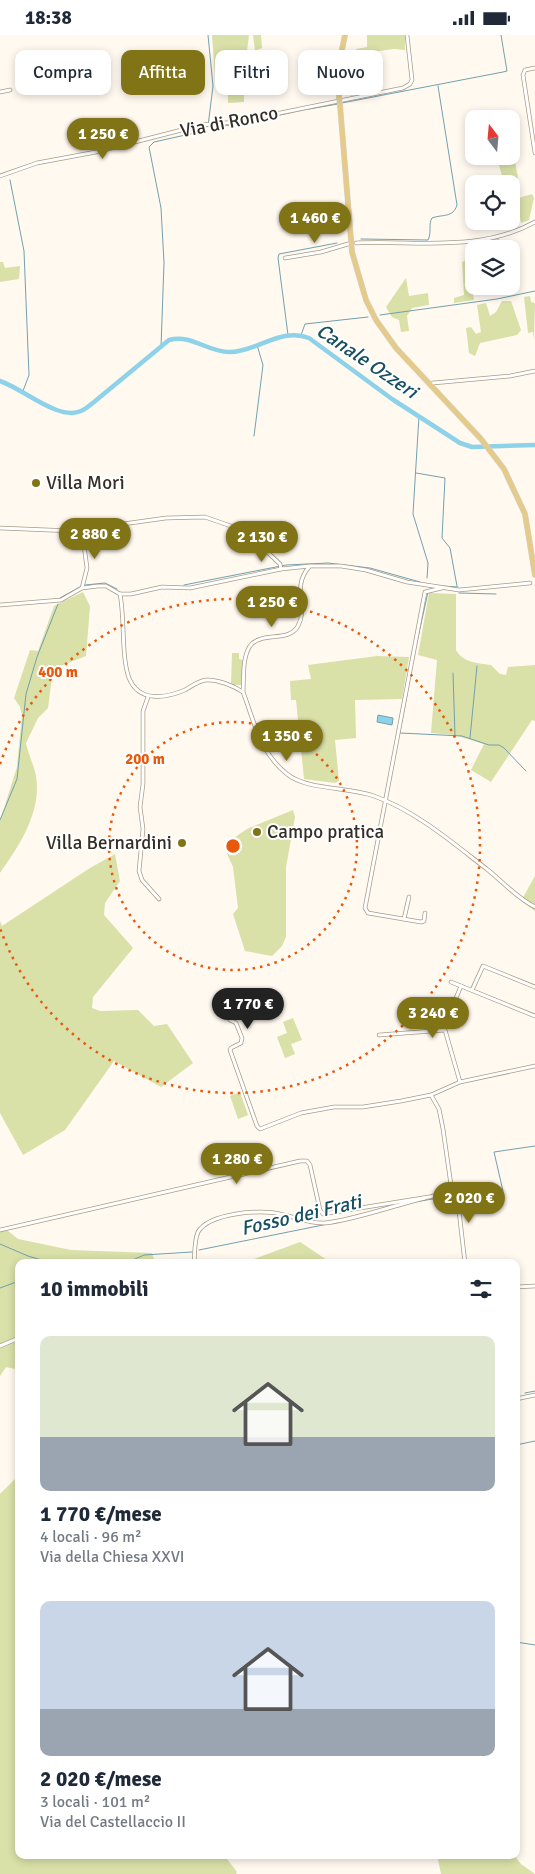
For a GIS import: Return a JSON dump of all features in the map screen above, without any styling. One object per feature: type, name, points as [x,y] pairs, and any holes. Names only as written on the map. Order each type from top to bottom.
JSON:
[{"type":"main road","points":[[345,35],[339,64],[340,105],[352,252],[366,300],[376,320],[392,344],[499,460],[512,483],[525,514],[535,575]]},
{"type":"street","name":"Via di Ronco","points":[[0,176],[38,163],[96,152],[201,125],[236,122],[408,86],[412,80],[412,72],[407,35]]},
{"type":"street","points":[[535,68],[526,70],[522,75],[535,153]]},
{"type":"street","points":[[0,92],[10,90]]},
{"type":"street","points":[[356,243],[428,245],[480,241],[514,232],[535,222]]},
{"type":"street","points":[[285,257],[321,252],[348,244]]},
{"type":"street","points":[[433,383],[510,376],[535,371]]},
{"type":"street","points":[[0,528],[82,530],[166,519],[205,517],[244,531],[280,567]]},
{"type":"street","points":[[82,530],[87,568],[82,588]]},
{"type":"street","points":[[0,605],[61,600],[82,588],[106,586],[120,594],[131,594],[162,587],[190,588],[280,567],[341,566],[366,570],[407,582],[442,589],[459,590],[530,583]]},
{"type":"street","points":[[310,567],[300,581],[301,615],[298,627],[289,634],[261,640],[250,646],[245,665],[243,692],[259,737],[276,763],[288,775],[300,781],[365,793],[408,811],[488,871],[517,896],[535,907]]},
{"type":"street","points":[[425,913],[423,922],[368,913],[365,908],[425,592],[442,589]]},
{"type":"street","points":[[120,594],[128,676],[139,690],[148,697],[166,696],[199,682],[209,680],[243,692]]},
{"type":"street","points":[[148,697],[143,711],[143,784],[140,807],[143,829],[139,871],[142,880],[159,899]]},
{"type":"street","points":[[404,919],[408,897]]},
{"type":"street","points":[[472,990],[483,966],[535,987]]},
{"type":"street","points":[[451,982],[535,1016]]},
{"type":"street","points":[[446,1005],[454,1003],[461,986]]},
{"type":"street","points":[[223,1009],[230,1020],[236,1023],[242,1038],[241,1043],[230,1048],[230,1050],[257,1126],[260,1129],[301,1113],[334,1107],[363,1107],[431,1095],[460,1082],[535,1066]]},
{"type":"street","points":[[379,1035],[445,1030],[460,1082]]},
{"type":"street","points":[[431,1095],[439,1109],[450,1166],[452,1192],[459,1211],[465,1259]]},
{"type":"street","points":[[0,1230],[300,1161],[307,1161],[310,1165],[320,1210],[323,1214],[435,1196]]},
{"type":"street","points":[[194,1259],[196,1237],[202,1228],[210,1222],[238,1214],[256,1211],[279,1213],[322,1223],[452,1192]]},
{"type":"street","points":[[520,1287],[535,1286]]},
{"type":"street","points":[[0,1346],[15,1340]]},
{"type":"street","points":[[520,1398],[535,1395]]},
{"type":"green space","points":[[212,35],[249,35],[247,50],[215,50],[215,76]]},
{"type":"green space","points":[[253,35],[261,35],[262,48],[255,50]]},
{"type":"green space","points":[[367,35],[405,35],[405,50],[356,50],[367,47]]},
{"type":"green space","points":[[228,95],[244,95],[244,102],[228,103]]},
{"type":"green space","points":[[499,165],[516,165],[517,175],[502,175]]},
{"type":"green space","points":[[532,194],[534,198],[529,220],[521,223],[520,198]]},
{"type":"green space","points":[[465,261],[465,295],[473,295],[474,300],[454,303],[454,298],[464,295],[462,262]]},
{"type":"green space","points":[[0,262],[3,262],[5,268],[20,266],[19,279],[0,282]]},
{"type":"green space","points":[[406,278],[409,296],[428,293],[429,305],[412,308],[407,316],[409,331],[401,332],[399,320],[392,317],[386,307]]},
{"type":"green space","points":[[530,296],[531,302],[535,303],[534,340],[533,332],[528,333],[524,297]]},
{"type":"green space","points":[[502,301],[511,301],[521,330],[517,335],[480,343],[475,356],[469,353],[466,328],[471,327],[476,334],[481,332],[477,305],[486,303],[490,316],[496,312]]},
{"type":"green space","points":[[83,592],[90,606],[86,656],[53,669],[48,708],[38,718],[26,743],[36,776],[36,803],[21,840],[0,873],[0,821],[17,767],[22,715],[20,707],[14,698],[30,650],[38,651],[54,606]]},
{"type":"green space","points":[[429,593],[456,594],[456,650],[463,658],[471,662],[491,665],[500,674],[506,675],[508,667],[535,665],[535,721],[532,720],[491,782],[471,770],[484,744],[454,735],[431,733],[437,660],[418,655]]},
{"type":"green space","points":[[232,653],[239,653],[239,659],[243,660],[241,685],[231,685]]},
{"type":"green space","points":[[377,656],[409,657],[402,699],[355,700],[356,738],[335,740],[339,781],[335,783],[304,779],[296,700],[291,700],[290,681],[311,679],[308,665]]},
{"type":"green space","points":[[293,810],[295,817],[286,867],[286,937],[282,946],[272,956],[245,951],[233,914],[238,908],[233,867],[224,847],[225,844],[247,829]]},
{"type":"green space","points":[[115,854],[120,881],[105,903],[104,915],[133,948],[93,997],[92,1008],[100,1011],[138,1010],[154,1026],[167,1024],[193,1063],[161,1087],[114,1061],[65,1130],[23,1155],[0,1113],[0,921],[2,926],[90,868]]},
{"type":"green space","points":[[535,876],[535,911],[521,901]]},
{"type":"green space","points":[[293,1018],[302,1040],[291,1044],[295,1054],[285,1058],[277,1037],[287,1033],[283,1022]]},
{"type":"green space","points":[[240,1092],[248,1115],[238,1119],[230,1096]]},
{"type":"green space","points":[[0,1231],[8,1231],[18,1239],[71,1250],[152,1253],[154,1259],[15,1259],[15,1369],[6,1367],[0,1376]]},
{"type":"green space","points":[[300,1242],[326,1259],[254,1259]]},
{"type":"green space","points":[[15,1479],[15,1859],[227,1859],[237,1872],[236,1874],[0,1874],[0,1494]]},
{"type":"green space","points":[[438,1859],[517,1859],[535,1874],[441,1874]]},
{"type":"water","points":[[378,715],[393,718],[392,725],[377,722]]},
{"type":"waterway","points":[[161,347],[164,263],[161,208],[149,147],[154,142],[199,132],[208,126],[213,86],[208,35]]},
{"type":"waterway","points":[[342,103],[507,71],[501,35]]},
{"type":"waterway","points":[[361,239],[428,240],[432,218],[450,214],[455,209],[457,205],[438,86]]},
{"type":"waterway","points":[[309,109],[338,104]]},
{"type":"waterway","points":[[210,126],[235,125],[293,112]]},
{"type":"waterway","points":[[10,180],[24,251],[29,375],[23,391]]},
{"type":"waterway","points":[[288,335],[279,254],[337,243]]},
{"type":"waterway","points":[[380,315],[497,299],[535,291]]},
{"type":"waterway","points":[[301,335],[305,324],[368,317]]},
{"type":"waterway","name":"Canale Ozzeri","points":[[0,381],[52,408],[72,413],[88,407],[169,340],[185,339],[229,352],[239,351],[279,338],[299,335],[309,338],[392,399],[460,443],[472,447],[535,445]]},
{"type":"waterway","points":[[254,436],[263,365],[257,345]]},
{"type":"waterway","points":[[419,416],[413,514],[428,563],[427,578]]},
{"type":"waterway","points":[[416,473],[445,478],[442,538],[450,548],[457,586]]},
{"type":"waterway","points":[[184,585],[286,565],[328,563],[370,568],[420,582]]},
{"type":"waterway","points":[[85,585],[105,583],[117,589]]},
{"type":"waterway","points":[[441,586],[458,587]]},
{"type":"waterway","points":[[60,598],[80,587]]},
{"type":"waterway","points":[[417,642],[428,592]]},
{"type":"waterway","points":[[459,593],[496,594]]},
{"type":"waterway","points":[[0,820],[17,779],[26,694],[37,657],[58,604]]},
{"type":"waterway","points":[[470,738],[477,666]]},
{"type":"waterway","points":[[453,673],[455,736]]},
{"type":"waterway","points":[[400,731],[407,695]]},
{"type":"waterway","points":[[400,733],[462,736],[489,745],[499,745],[526,771]]},
{"type":"waterway","name":"Fosso dei Frati","points":[[456,1195],[503,1191],[494,1152],[535,1146]]},
{"type":"waterway","name":"Fosso dei Frati","points":[[415,1202],[450,1196]]},
{"type":"waterway","name":"Fosso dei Frati","points":[[199,1250],[328,1224]]},
{"type":"waterway","points":[[0,1244],[38,1259]]},
{"type":"waterway","name":"Fosso dei Frati","points":[[135,1259],[144,1255],[192,1252]]},
{"type":"waterway","name":"Fosso dei Frati","points":[[0,1288],[15,1282]]},
{"type":"waterway","points":[[525,1393],[535,1391]]},
{"type":"waterway","points":[[520,1444],[535,1441]]},
{"type":"waterway","points":[[520,1643],[535,1645]]},
{"type":"place","name":"Villa Mori","points":[[36,483]]},
{"type":"place","name":"Campo pratica","points":[[257,832]]},
{"type":"place","name":"Villa Bernardini","points":[[182,843]]}]
